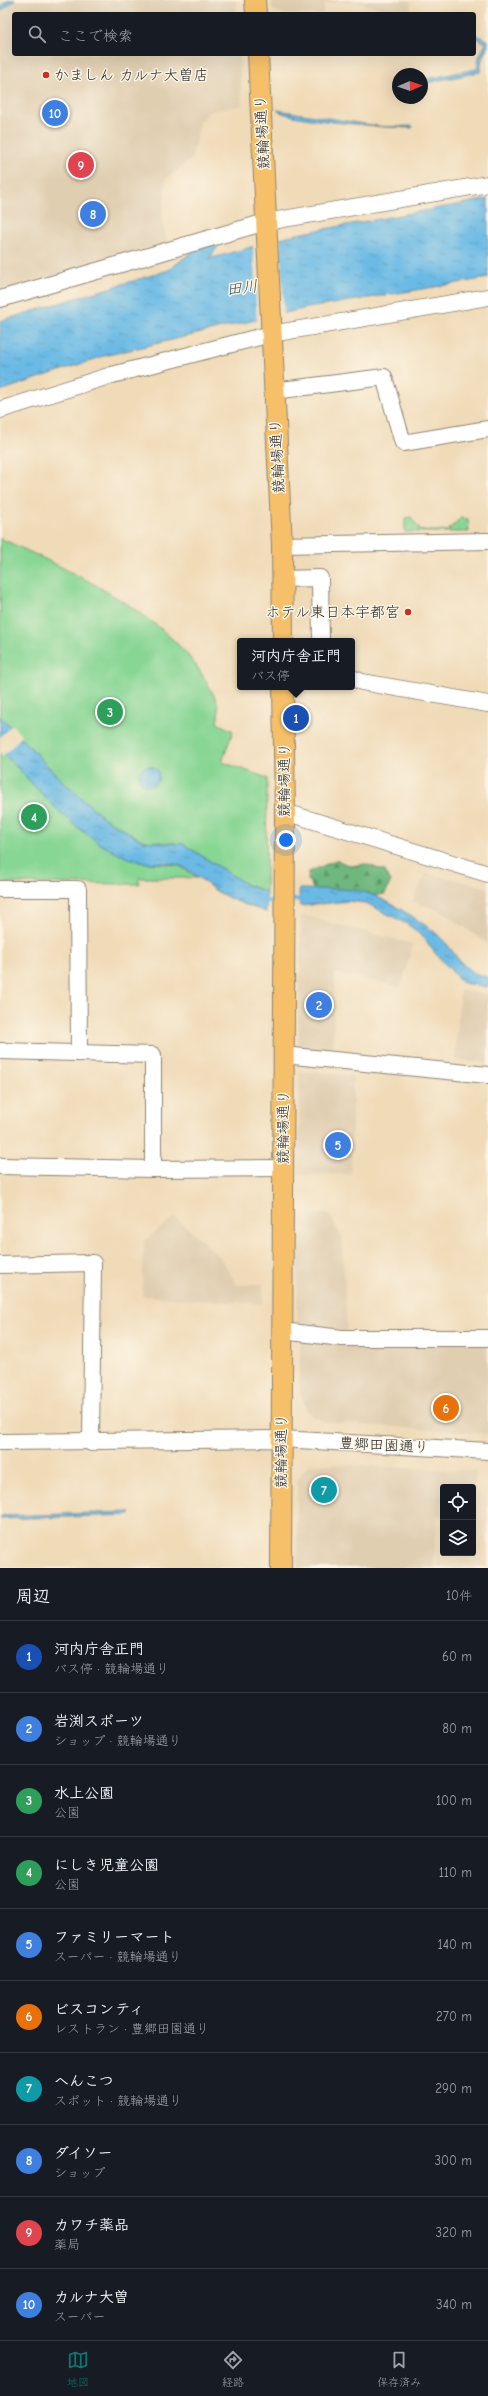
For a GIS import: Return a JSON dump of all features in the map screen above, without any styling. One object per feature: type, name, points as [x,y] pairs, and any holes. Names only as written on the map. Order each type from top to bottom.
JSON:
[{"type":"main road","points":[[255,0],[256,12]]},
{"type":"main road","name":"競輪場通り","points":[[258,56],[282,546],[283,638]]},
{"type":"main road","name":"競輪場通り","points":[[281,1568],[283,911],[285,812],[283,690]]},
{"type":"street","points":[[0,299],[266,228],[488,184]]},
{"type":"street","points":[[0,410],[271,327],[488,297]]},
{"type":"street","points":[[274,391],[384,378],[403,443],[488,429]]},
{"type":"street","points":[[282,546],[488,541]]},
{"type":"street","points":[[282,579],[320,578],[321,638]]},
{"type":"street","points":[[355,679],[362,682],[488,704]]},
{"type":"street","points":[[285,812],[488,874]]},
{"type":"street","points":[[0,888],[78,889],[80,1052]]},
{"type":"street","points":[[0,1051],[153,1055],[154,1169]]},
{"type":"street","points":[[283,1055],[488,1075]]},
{"type":"street","points":[[0,1166],[154,1169],[283,1168]]},
{"type":"street","points":[[0,1265],[93,1264],[91,1443]]},
{"type":"street","points":[[282,1331],[342,1338],[488,1338]]},
{"type":"street","name":"豊郷田園通り","points":[[0,1442],[91,1443],[281,1439],[488,1451]]},
{"type":"shaded area","points":[[16,0],[236,0],[237,12],[12,12],[12,56],[239,56],[242,105],[209,112],[200,122],[192,158],[166,179],[162,221],[167,242],[0,292],[0,13]]},
{"type":"shaded area","points":[[271,0],[410,0],[411,12],[394,12],[357,2],[324,4],[323,12],[278,12],[272,10]]},
{"type":"shaded area","points":[[426,873],[488,888],[488,944],[441,911],[412,902]]},
{"type":"shaded area","points":[[301,915],[413,944],[401,987],[335,973],[333,1054],[298,1053]]},
{"type":"shaded area","points":[[460,990],[488,995],[488,1063],[455,1060]]},
{"type":"shaded area","points":[[300,1071],[353,1076],[351,1174],[298,1175]]},
{"type":"shaded area","points":[[298,1214],[329,1214],[342,1237],[347,1332],[297,1329]]},
{"type":"shaded area","points":[[175,1217],[220,1257],[237,1285],[263,1284],[263,1304],[142,1296],[144,1241]]},
{"type":"shaded area","points":[[301,1338],[488,1342],[488,1434],[326,1422],[314,1417],[307,1411],[301,1396],[299,1379]]},
{"type":"shaded area","points":[[324,1464],[476,1471],[475,1484],[440,1484],[440,1515],[437,1515],[433,1568],[297,1568],[297,1482],[302,1471],[310,1465]]},
{"type":"green space","points":[[411,517],[421,531],[447,531],[461,518],[468,519],[469,532],[405,532],[405,518]]},
{"type":"green space","points":[[0,538],[56,564],[115,597],[143,615],[169,636],[190,658],[207,683],[217,702],[217,723],[233,731],[222,762],[267,778],[266,892],[247,885],[183,844],[143,841],[104,818],[59,778],[0,716]]},
{"type":"green space","points":[[0,750],[50,801],[139,862],[178,865],[198,878],[139,878],[139,884],[0,883]]},
{"type":"green space","points":[[336,860],[351,866],[365,864],[385,871],[391,881],[385,894],[369,896],[314,890],[308,880],[309,872]]},
{"type":"water","points":[[8,0],[15,0],[0,12],[0,7]]},
{"type":"water","points":[[476,35],[488,40],[488,46],[482,58],[480,72],[428,83],[428,79],[477,69],[479,57],[486,43],[476,38]]},
{"type":"water","points":[[277,110],[379,126],[341,123],[299,117],[285,114]]},
{"type":"water","points":[[413,126],[412,128],[388,127]]},
{"type":"water","name":"田川","points":[[488,199],[488,278],[302,309],[104,356],[0,391],[0,321],[169,270],[194,250],[221,242],[209,259],[297,234]]},
{"type":"water","points":[[0,716],[59,778],[104,818],[143,841],[183,844],[247,885],[266,892],[266,912],[224,895],[213,889],[183,867],[169,863],[148,863],[138,861],[118,854],[81,830],[46,798],[0,750]]},
{"type":"water","points":[[145,766],[153,766],[159,772],[159,780],[153,786],[145,786],[139,780],[139,772]]},
{"type":"water","points":[[299,889],[355,890],[375,896],[387,902],[421,922],[438,935],[471,971],[488,977],[488,987],[463,983],[435,953],[422,935],[407,924],[366,903],[349,901],[300,906]]},
{"type":"water","points":[[130,1512],[130,1515],[0,1519],[0,1516]]},
{"type":"pier","points":[[280,237],[284,315],[257,322],[253,244]]},
{"type":"pier","points":[[12,725],[22,736],[3,756],[0,752],[0,737]]},
{"type":"waterway","points":[[289,900],[306,899]]},
{"type":"waterway","points":[[261,901],[280,901]]},
{"type":"place","name":"かましん カルナ大曽店","points":[[46,75]]},
{"type":"place","name":"カルナ大曽","points":[[55,113]]},
{"type":"place","name":"カワチ薬品","points":[[81,165]]},
{"type":"place","name":"ダイソー","points":[[93,214]]},
{"type":"place","name":"ホテル東日本宇都宮","points":[[408,612]]},
{"type":"place","name":"水上公園","points":[[110,712]]},
{"type":"place","name":"河内庁舎正門","points":[[296,718]]},
{"type":"place","name":"にしき児童公園","points":[[34,817]]},
{"type":"place","name":"岩渕スポーツ","points":[[319,1005]]},
{"type":"place","name":"ファミリーマート","points":[[338,1145]]},
{"type":"place","name":"ビスコンティ","points":[[446,1408]]},
{"type":"place","name":"へんこつ","points":[[324,1490]]}]
